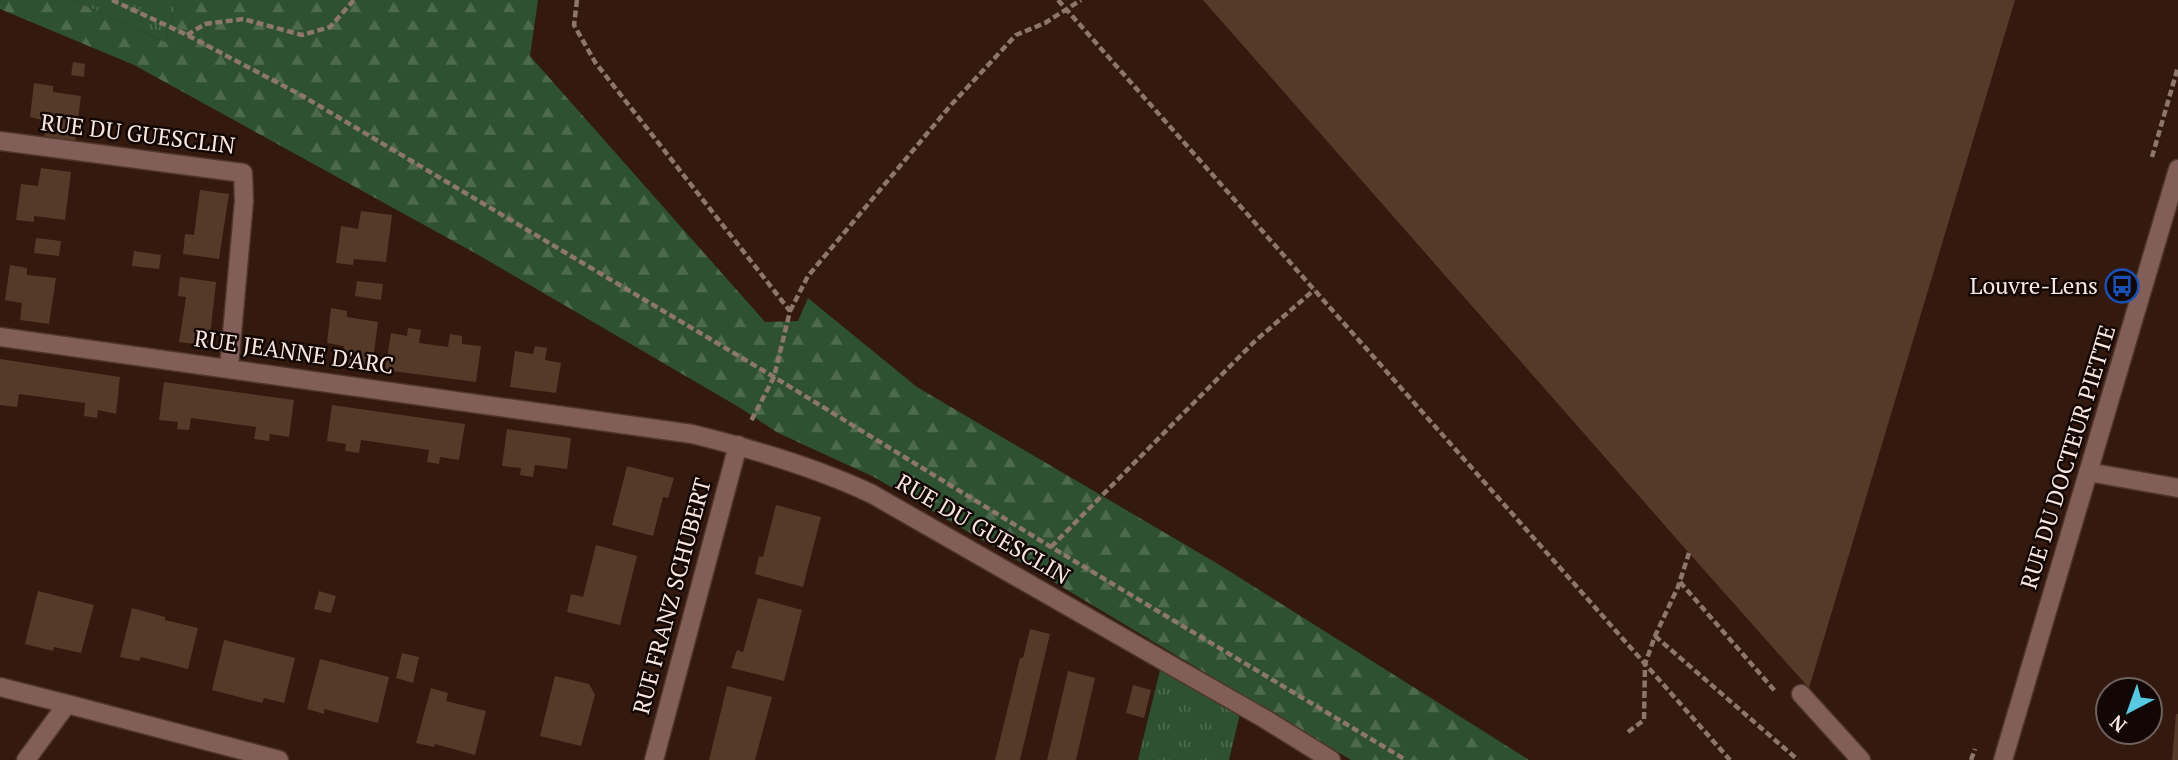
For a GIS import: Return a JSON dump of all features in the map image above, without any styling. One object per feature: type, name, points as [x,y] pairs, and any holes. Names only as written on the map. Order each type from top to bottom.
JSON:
[{"type":"street","name":"RUE DU GUESCLIN","points":[[0,141],[243,173],[244,201],[229,367]]},
{"type":"street","name":"RUE DU DOCTEUR PIETTE","points":[[2003,760],[2178,169]]},
{"type":"street","name":"RUE JEANNE D'ARC","points":[[0,337],[581,418]]},
{"type":"street","name":"RUE DU GUESCLIN","points":[[581,418],[692,434],[738,445],[872,494],[1265,719],[1331,760]]},
{"type":"street","name":"RUE FRANZ SCHUBERT","points":[[653,760],[738,445]]},
{"type":"street","points":[[2088,472],[2178,488]]},
{"type":"street","points":[[0,687],[275,760]]},
{"type":"street","points":[[1801,694],[1861,760]]},
{"type":"street","points":[[26,760],[67,704]]},
{"type":"path","points":[[112,0],[187,35],[301,95],[774,377],[1406,760]]},
{"type":"path","points":[[187,35],[205,24],[243,19],[302,35],[330,27],[354,0]]},
{"type":"path","points":[[577,0],[574,25],[595,62],[790,311]]},
{"type":"path","points":[[1058,0],[1730,760]]},
{"type":"path","points":[[738,445],[774,377],[790,311],[808,276],[951,105],[1016,35],[1045,23],[1081,0]]},
{"type":"path","points":[[1051,547],[1254,342],[1314,290]]},
{"type":"path","points":[[1628,732],[1644,720],[1645,664],[1689,553]]},
{"type":"path","points":[[1679,582],[1780,697]]},
{"type":"path","points":[[1655,636],[1798,760]]},
{"type":"green space","points":[[0,0],[73,0],[165,42],[177,0],[538,0],[530,56],[765,322],[798,321],[808,298],[917,387],[1218,564],[1529,760],[1351,760],[874,477],[778,433],[742,409],[475,253],[134,65],[0,9]]},
{"type":"green space","points":[[73,0],[177,0],[165,42]]},
{"type":"green space","points":[[1161,666],[1240,714],[1229,760],[1138,760]]},
{"type":"building","points":[[1203,0],[2015,0],[1809,688],[1689,553]]},
{"type":"building","points":[[73,62],[85,64],[84,77],[71,75]]},
{"type":"building","points":[[34,83],[53,86],[53,92],[81,96],[75,143],[44,139],[47,121],[30,117]]},
{"type":"building","points":[[41,168],[71,172],[65,220],[34,216],[34,222],[16,220],[21,184],[38,186]]},
{"type":"building","points":[[200,190],[229,194],[219,259],[183,254],[185,234],[194,235]]},
{"type":"building","points":[[361,211],[392,215],[386,262],[354,259],[353,265],[336,263],[341,226],[358,229]]},
{"type":"building","points":[[36,238],[61,241],[59,256],[34,253]]},
{"type":"building","points":[[134,251],[161,255],[159,269],[132,266]]},
{"type":"building","points":[[10,265],[27,268],[27,275],[56,278],[49,324],[20,320],[22,303],[5,300]]},
{"type":"building","points":[[180,277],[216,282],[209,346],[179,342],[186,297],[178,296]]},
{"type":"building","points":[[357,281],[383,284],[381,300],[355,296]]},
{"type":"building","points":[[331,308],[347,311],[347,317],[378,322],[372,368],[341,364],[344,346],[327,343]]},
{"type":"building","points":[[408,328],[421,330],[419,343],[448,347],[450,334],[462,336],[462,344],[481,346],[476,382],[385,370],[391,333],[407,336]]},
{"type":"building","points":[[535,346],[547,348],[545,360],[561,363],[556,393],[510,387],[515,351],[533,354]]},
{"type":"building","points":[[0,359],[120,377],[116,414],[98,410],[97,418],[84,416],[85,403],[19,394],[17,407],[0,405]]},
{"type":"building","points":[[164,382],[294,400],[289,437],[270,434],[269,441],[254,439],[256,427],[191,418],[189,430],[177,429],[178,422],[159,420]]},
{"type":"building","points":[[332,405],[465,424],[459,460],[440,457],[439,464],[427,462],[429,450],[361,440],[359,453],[345,451],[346,444],[327,441]]},
{"type":"building","points":[[507,429],[571,438],[567,469],[535,465],[533,477],[520,475],[521,468],[502,466]]},
{"type":"building","points":[[627,466],[674,478],[668,498],[663,497],[653,536],[612,525]]},
{"type":"building","points":[[776,505],[821,517],[803,587],[755,574],[759,556],[763,557]]},
{"type":"building","points":[[596,545],[637,556],[620,625],[567,612],[571,594],[583,597]]},
{"type":"building","points":[[38,591],[94,605],[81,653],[54,647],[53,651],[25,644]]},
{"type":"building","points":[[319,591],[336,596],[331,613],[314,609]]},
{"type":"building","points":[[758,598],[802,610],[784,681],[731,668],[737,650],[743,652]]},
{"type":"building","points":[[132,608],[198,628],[188,669],[141,657],[139,661],[120,657]]},
{"type":"building","points":[[1030,629],[1050,634],[1020,760],[995,760],[1020,658],[1023,658]]},
{"type":"building","points":[[224,640],[295,658],[284,703],[264,698],[262,703],[212,690]]},
{"type":"building","points":[[402,653],[419,657],[413,683],[396,678]]},
{"type":"building","points":[[320,659],[389,677],[378,723],[324,709],[324,714],[307,709]]},
{"type":"building","points":[[1068,671],[1095,678],[1076,760],[1047,760]]},
{"type":"building","points":[[555,676],[589,684],[595,695],[581,746],[540,736]]},
{"type":"building","points":[[1133,685],[1151,690],[1144,718],[1126,713]]},
{"type":"building","points":[[727,686],[772,697],[755,760],[709,760]]},
{"type":"building","points":[[431,688],[448,693],[446,701],[486,711],[475,755],[435,744],[434,747],[416,743]]},
{"type":"building","points":[[2176,714],[2178,760],[2172,760]]},
{"type":"place","name":"Louvre-Lens","points":[[2122,286]]}]
